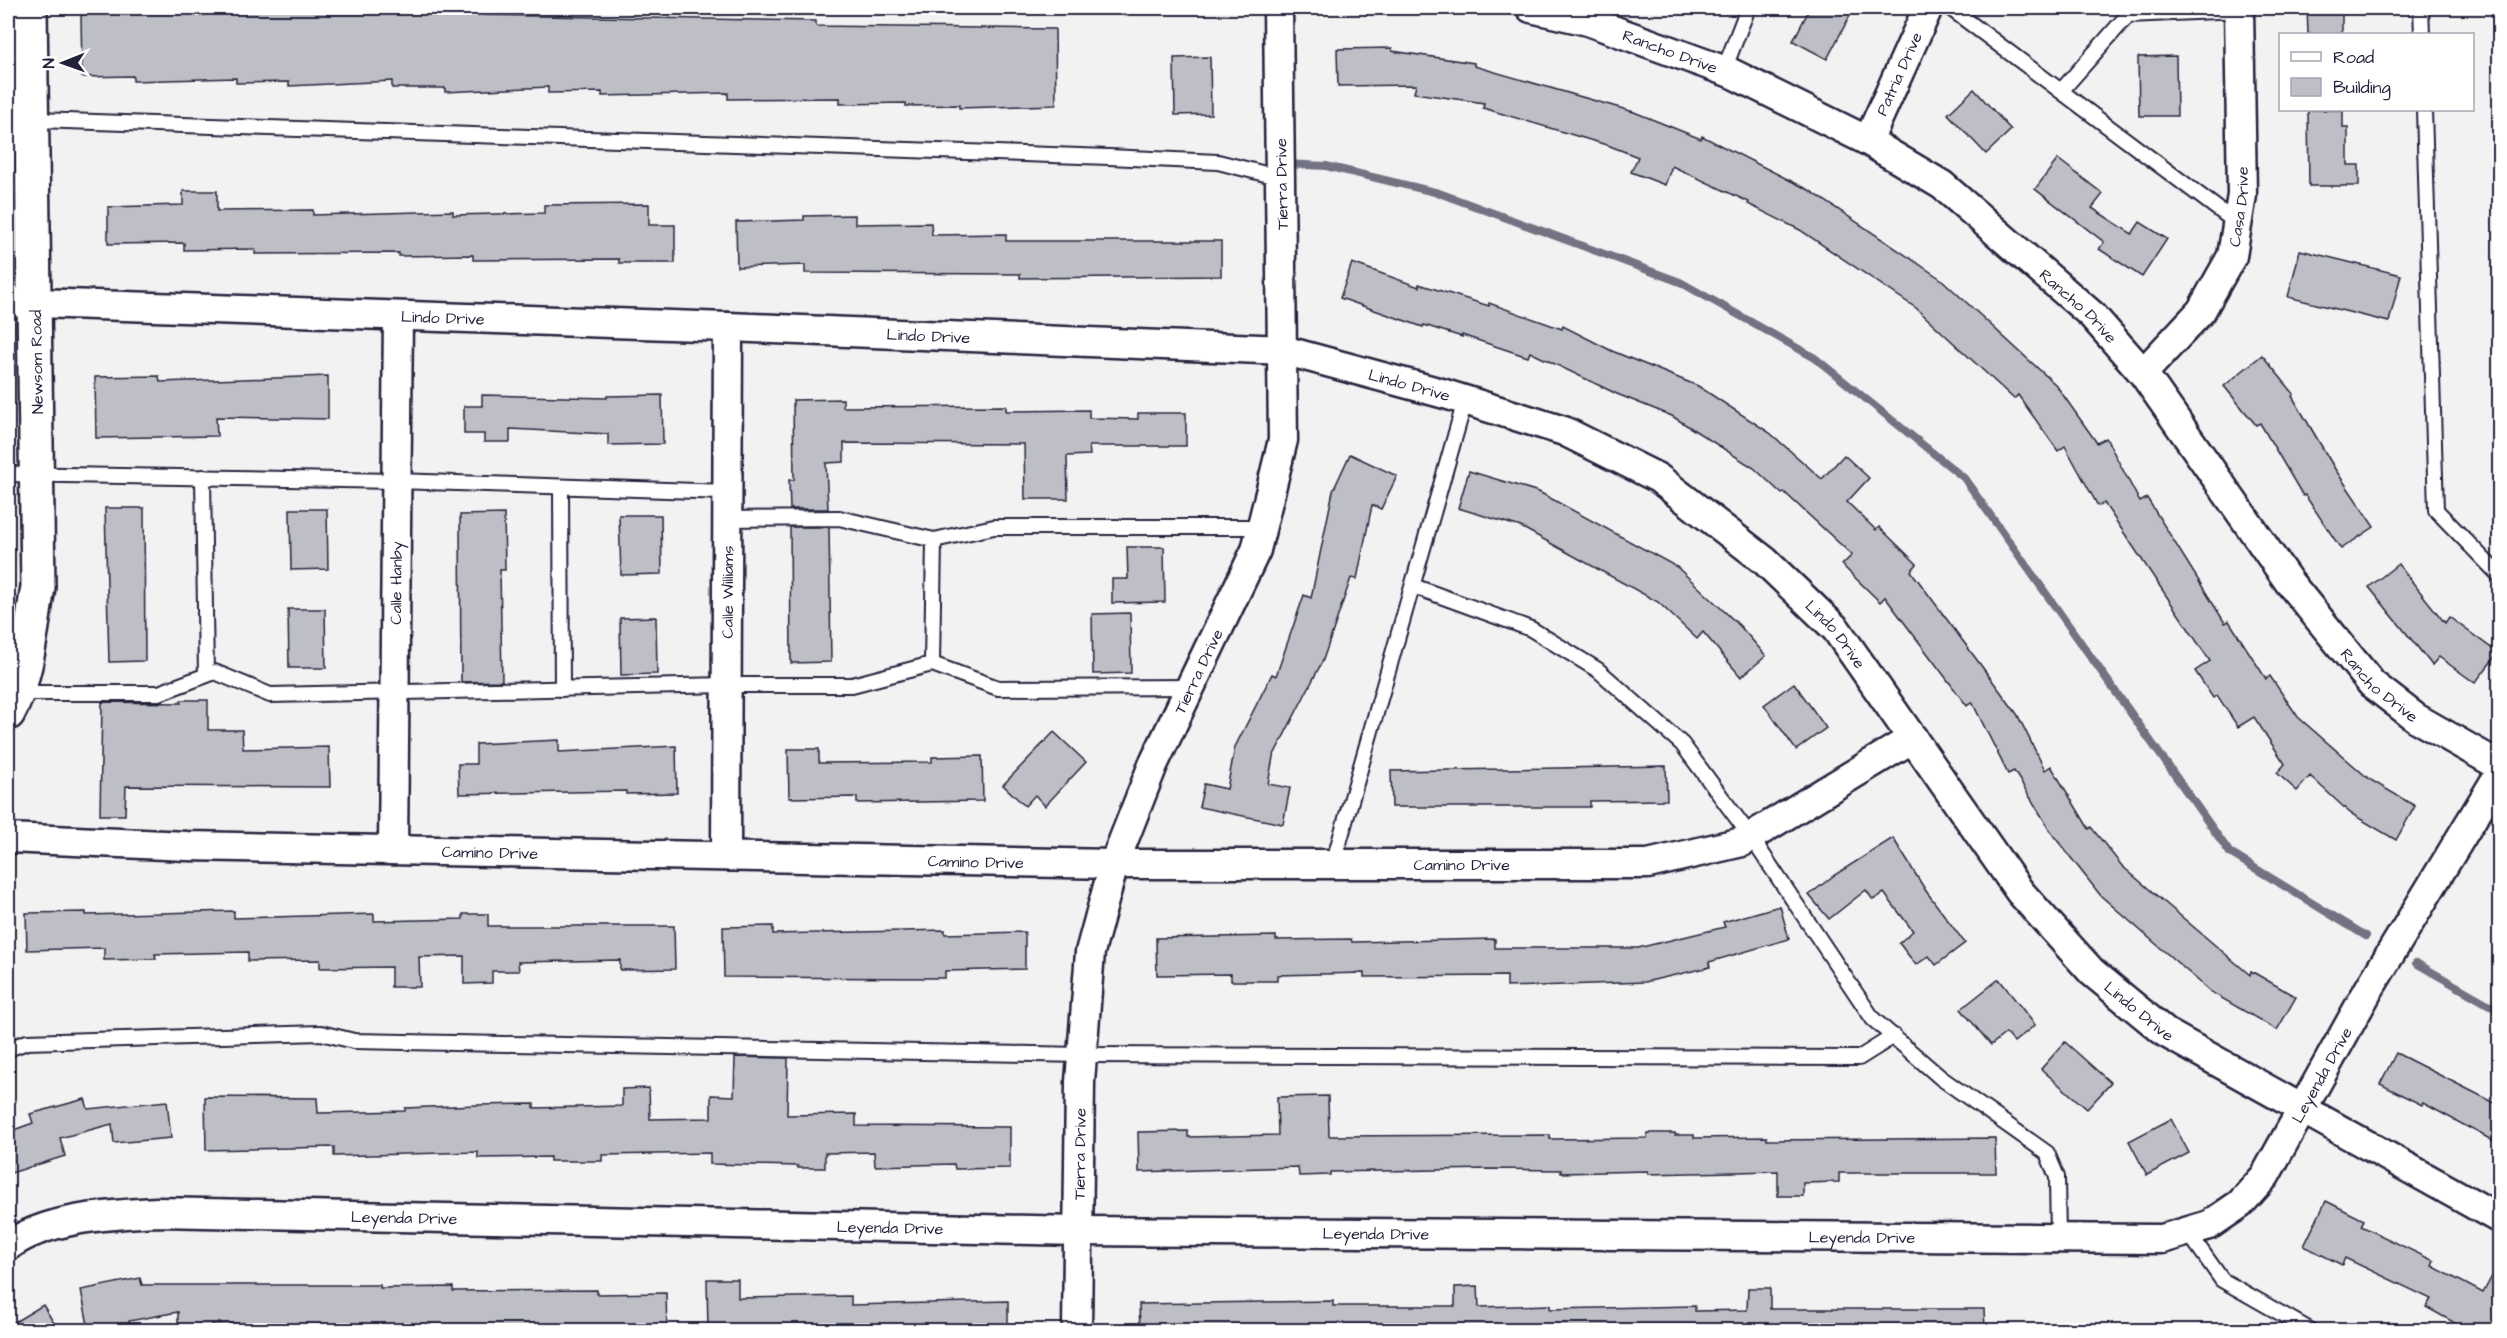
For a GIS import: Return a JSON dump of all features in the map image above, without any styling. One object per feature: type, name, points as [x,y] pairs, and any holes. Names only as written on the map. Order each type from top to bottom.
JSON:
[{"type":"street","name":"Newsom Road","points":[[12,703],[25,662],[38,587],[22,473],[20,120],[30,8]]},
{"type":"street","name":"Tierra Drive","points":[[1077,1330],[1082,1055],[1090,952],[1114,864],[1154,765],[1256,549],[1283,440],[1278,8]]},
{"type":"street","name":"Rancho Drive","points":[[1531,8],[1590,14],[1724,70],[1868,141],[1942,185],[2092,315],[2143,373],[2289,582],[2372,684],[2416,718],[2499,766]]},
{"type":"street","name":"Patria Drive","points":[[1868,141],[1928,8]]},
{"type":"street","name":"Casa Drive","points":[[2143,373],[2201,311],[2232,256],[2242,195],[2239,8]]},
{"type":"street","name":"Lindo Drive","points":[[21,303],[728,327],[1283,350],[1466,401],[1563,431],[1667,485],[1765,561],[1836,629],[2020,892],[2092,972],[2166,1033],[2499,1219]]},
{"type":"street","name":"Calle Hanby","points":[[393,850],[398,316]]},
{"type":"street","name":"Calle Williams","points":[[726,856],[728,327]]},
{"type":"street","name":"Camino Drive","points":[[8,838],[187,846],[1114,864],[1648,864],[1742,842],[1913,738]]},
{"type":"street","name":"Leyenda Drive","points":[[8,1246],[22,1235],[92,1216],[157,1212],[1079,1231],[2162,1239],[2209,1225],[2240,1204],[2265,1176],[2368,989],[2499,773]]},
{"type":"lane","points":[[1724,70],[1748,8]]},
{"type":"lane","points":[[1950,8],[2238,224]]},
{"type":"lane","points":[[2061,91],[2128,15],[2239,8]]},
{"type":"lane","points":[[2421,8],[2422,33]]},
{"type":"lane","points":[[2424,111],[2436,510],[2499,576]]},
{"type":"lane","points":[[20,120],[1109,156],[1218,162],[1281,178]]},
{"type":"lane","points":[[1333,864],[1466,401]]},
{"type":"lane","points":[[22,473],[561,487],[839,518],[934,540],[994,527],[1262,527]]},
{"type":"lane","points":[[203,477],[206,675]]},
{"type":"lane","points":[[561,487],[562,689]]},
{"type":"lane","points":[[932,663],[934,540]]},
{"type":"lane","points":[[1413,586],[1531,628],[1598,670],[1682,744],[1751,837],[1873,1018],[1941,1078],[2047,1153],[2056,1177],[2058,1238]]},
{"type":"lane","points":[[12,703],[159,693],[215,672],[270,695],[726,685],[852,685],[932,663],[998,688],[1190,687]]},
{"type":"lane","points":[[8,1049],[38,1041],[321,1033],[354,1041],[1082,1055],[1859,1059],[1894,1036]]},
{"type":"lane","points":[[2188,1232],[2222,1280],[2310,1330]]},
{"type":"building","points":[[92,8],[485,10],[485,15],[816,21],[816,26],[1055,29],[1056,105],[959,108],[959,105],[906,106],[906,103],[840,104],[840,98],[728,99],[728,93],[602,96],[602,92],[548,93],[548,87],[445,92],[445,88],[392,88],[392,81],[289,86],[289,82],[236,83],[236,78],[133,81],[133,76],[82,77],[81,14],[92,14]]},
{"type":"building","points":[[1810,8],[1854,8],[1827,59],[1793,41]]},
{"type":"building","points":[[2307,8],[2342,8],[2342,33],[2308,33]]},
{"type":"building","points":[[1392,48],[1392,51],[1474,63],[1474,66],[1634,112],[1701,139],[1702,136],[1809,190],[1941,279],[2056,385],[2097,443],[2106,438],[2140,502],[2147,498],[2225,623],[2229,621],[2266,679],[2270,676],[2298,717],[2369,779],[2415,806],[2396,840],[2350,813],[2310,776],[2297,791],[2277,773],[2285,764],[2254,717],[2238,727],[2217,695],[2213,698],[2195,671],[2210,661],[2104,503],[2098,506],[2065,446],[2058,451],[2018,395],[2014,399],[1916,308],[1800,230],[1748,204],[1749,202],[1672,166],[1665,185],[1631,172],[1638,157],[1610,146],[1483,108],[1484,103],[1414,93],[1416,85],[1338,86],[1337,49]]},
{"type":"building","points":[[2176,56],[2177,116],[2139,116],[2138,57]]},
{"type":"building","points":[[1210,57],[1211,114],[1175,115],[1174,58]]},
{"type":"building","points":[[1974,89],[2011,130],[1986,154],[1948,114]]},
{"type":"building","points":[[2308,111],[2343,111],[2343,128],[2348,128],[2348,165],[2359,165],[2359,186],[2309,186]]},
{"type":"building","points":[[2058,159],[2103,194],[2092,208],[2132,234],[2140,222],[2167,239],[2142,277],[2099,249],[2104,242],[2035,189]]},
{"type":"building","points":[[183,191],[217,191],[217,211],[313,210],[313,215],[453,211],[453,215],[544,213],[544,205],[649,204],[649,225],[675,225],[675,263],[619,263],[619,259],[473,260],[473,255],[399,256],[399,253],[255,254],[255,249],[184,250],[184,243],[108,244],[108,207],[183,205]]},
{"type":"building","points":[[855,215],[855,224],[931,223],[932,235],[1006,234],[1006,241],[1221,241],[1221,276],[1020,278],[1020,274],[805,273],[805,265],[737,267],[736,222],[804,220],[804,216]]},
{"type":"building","points":[[2300,250],[2401,275],[2389,322],[2288,297]]},
{"type":"building","points":[[1352,263],[1419,287],[1419,284],[1489,306],[1489,303],[1562,329],[1563,326],[1612,351],[1698,386],[1770,433],[1822,479],[1844,455],[1869,478],[1847,502],[1876,530],[1879,527],[1917,564],[1911,571],[2017,714],[2045,770],[2051,766],[2089,829],[2091,827],[2122,866],[2250,975],[2251,971],[2296,997],[2277,1030],[2211,992],[2101,896],[2053,835],[2014,771],[2008,774],[1972,702],[1967,706],[1885,597],[1880,602],[1842,565],[1852,555],[1784,492],[1782,494],[1754,468],[1672,416],[1617,394],[1530,352],[1528,357],[1462,335],[1462,337],[1424,325],[1423,327],[1340,298]]},
{"type":"building","points":[[2262,355],[2294,394],[2292,396],[2335,469],[2374,527],[2341,549],[2305,495],[2303,496],[2260,423],[2256,425],[2224,386]]},
{"type":"building","points":[[159,376],[160,382],[328,376],[328,419],[216,417],[217,436],[96,438],[95,377]]},
{"type":"building","points":[[482,395],[607,398],[607,396],[662,395],[663,444],[608,445],[608,434],[510,429],[510,442],[484,442],[484,434],[464,434],[464,406],[482,406]]},
{"type":"building","points":[[843,399],[843,407],[1006,406],[1006,411],[1089,410],[1089,418],[1138,419],[1138,413],[1186,413],[1186,446],[1089,446],[1090,455],[1067,456],[1068,499],[1025,499],[1024,444],[844,443],[844,462],[826,463],[828,509],[790,509],[789,480],[794,480],[793,400]]},
{"type":"building","points":[[1350,454],[1397,476],[1381,509],[1372,505],[1357,579],[1351,578],[1323,660],[1273,757],[1268,784],[1290,788],[1283,824],[1199,807],[1204,784],[1227,789],[1235,747],[1272,674],[1276,676],[1304,595],[1311,598],[1333,491]]},
{"type":"building","points":[[1469,471],[1539,492],[1677,567],[1740,626],[1766,656],[1741,677],[1703,632],[1697,639],[1658,602],[1521,527],[1458,508]]},
{"type":"building","points":[[105,508],[144,508],[145,661],[109,662]]},
{"type":"building","points":[[290,509],[327,509],[328,569],[291,570]]},
{"type":"building","points":[[504,514],[505,570],[500,570],[502,681],[461,682],[460,515]]},
{"type":"building","points":[[619,515],[661,515],[662,574],[621,575]]},
{"type":"building","points":[[790,527],[829,527],[831,662],[791,663]]},
{"type":"building","points":[[1127,547],[1164,547],[1165,602],[1112,603],[1112,579],[1128,579]]},
{"type":"building","points":[[2398,564],[2445,623],[2449,617],[2498,653],[2475,683],[2439,657],[2432,665],[2369,587]]},
{"type":"building","points":[[288,609],[325,609],[326,668],[289,668]]},
{"type":"building","points":[[1130,613],[1131,673],[1093,674],[1092,614]]},
{"type":"building","points":[[656,617],[657,674],[621,675],[620,618]]},
{"type":"building","points":[[1794,683],[1826,728],[1796,750],[1764,705]]},
{"type":"building","points":[[181,700],[208,700],[208,730],[242,730],[243,749],[329,747],[330,787],[126,786],[125,815],[100,815],[102,702],[181,703]]},
{"type":"building","points":[[1054,732],[1086,762],[1045,806],[1035,795],[1025,806],[1003,785]]},
{"type":"building","points":[[559,740],[559,752],[676,746],[677,793],[626,794],[626,791],[459,794],[458,764],[476,764],[476,744]]},
{"type":"building","points":[[788,749],[819,749],[819,763],[932,762],[932,757],[982,756],[983,801],[857,803],[857,797],[789,798]]},
{"type":"building","points":[[1666,766],[1667,800],[1590,801],[1590,807],[1392,807],[1391,771]]},
{"type":"building","points":[[1893,838],[1926,891],[1965,943],[1936,965],[1929,956],[1916,965],[1899,943],[1913,931],[1884,893],[1873,900],[1866,890],[1829,919],[1809,895],[1833,876]]},
{"type":"building","points":[[1780,906],[1789,939],[1709,962],[1710,967],[1645,982],[1507,987],[1507,976],[1364,977],[1364,973],[1277,975],[1277,981],[1231,981],[1231,974],[1157,975],[1156,938],[1276,936],[1276,940],[1351,939],[1352,942],[1495,939],[1495,948],[1638,948],[1725,927],[1723,922]]},
{"type":"building","points":[[234,911],[234,918],[374,914],[374,921],[463,919],[463,914],[488,914],[488,926],[674,926],[675,969],[620,970],[620,960],[518,962],[519,971],[492,971],[492,983],[464,984],[464,956],[419,957],[420,987],[391,987],[391,967],[320,968],[320,960],[248,961],[248,952],[155,954],[156,959],[104,960],[104,948],[27,950],[26,913],[86,912],[86,915]]},
{"type":"building","points":[[773,926],[773,934],[945,930],[945,934],[1025,932],[1025,969],[945,971],[945,978],[724,977],[723,927]]},
{"type":"building","points":[[1999,979],[2035,1025],[2014,1042],[2006,1033],[1991,1045],[1961,1009]]},
{"type":"building","points":[[2065,1042],[2111,1083],[2087,1109],[2041,1069]]},
{"type":"building","points":[[2396,1053],[2499,1105],[2499,1144],[2423,1103],[2422,1105],[2380,1084]]},
{"type":"building","points":[[735,1057],[788,1058],[787,1115],[856,1114],[856,1126],[1010,1127],[1010,1168],[955,1169],[954,1164],[875,1166],[874,1152],[825,1153],[825,1168],[798,1168],[798,1166],[710,1164],[710,1153],[602,1155],[602,1161],[550,1161],[550,1157],[478,1158],[478,1152],[334,1156],[334,1147],[206,1150],[205,1097],[317,1098],[318,1113],[405,1111],[405,1108],[477,1105],[534,1104],[534,1108],[622,1106],[622,1089],[649,1088],[650,1119],[711,1118],[711,1095],[734,1096]]},
{"type":"building","points":[[1328,1096],[1329,1136],[1550,1135],[1550,1139],[1647,1138],[1647,1133],[1675,1133],[1675,1135],[1694,1135],[1694,1138],[1767,1137],[1767,1140],[1995,1138],[1996,1173],[1839,1173],[1839,1182],[1803,1183],[1803,1196],[1778,1196],[1778,1171],[1648,1174],[1648,1171],[1561,1173],[1561,1170],[1489,1169],[1330,1172],[1330,1175],[1299,1176],[1298,1167],[1139,1172],[1138,1132],[1188,1131],[1188,1137],[1278,1135],[1277,1097]]},
{"type":"building","points":[[85,1099],[88,1109],[167,1101],[171,1138],[114,1143],[112,1124],[60,1138],[65,1156],[8,1174],[8,1132],[33,1123],[30,1114]]},
{"type":"building","points":[[2171,1119],[2189,1153],[2147,1175],[2129,1141]]},
{"type":"building","points":[[2326,1201],[2364,1220],[2361,1226],[2434,1261],[2432,1266],[2483,1293],[2499,1263],[2499,1330],[2451,1330],[2455,1323],[2426,1307],[2431,1299],[2345,1258],[2342,1265],[2304,1246]]},
{"type":"building","points":[[140,1278],[142,1285],[380,1285],[380,1288],[453,1287],[453,1291],[597,1290],[597,1294],[666,1293],[667,1330],[466,1330],[466,1324],[256,1330],[256,1323],[212,1324],[213,1328],[178,1328],[178,1312],[129,1321],[131,1330],[89,1330],[81,1290]]},
{"type":"building","points":[[707,1279],[738,1279],[738,1298],[851,1296],[851,1305],[1008,1301],[1008,1330],[708,1330]]},
{"type":"building","points":[[1478,1286],[1479,1307],[1550,1305],[1550,1309],[1695,1306],[1695,1311],[1747,1310],[1748,1288],[1770,1288],[1770,1309],[1984,1309],[1985,1330],[1140,1330],[1139,1304],[1333,1301],[1333,1306],[1455,1306],[1455,1287]]},
{"type":"building","points":[[43,1305],[58,1330],[8,1330],[8,1326]]},
{"type":"waterway","points":[[1284,164],[1326,166],[1439,193],[1680,282],[1815,358],[1964,478],[2230,853],[2366,936]]},
{"type":"waterway","points":[[2416,963],[2500,1011]]}]
